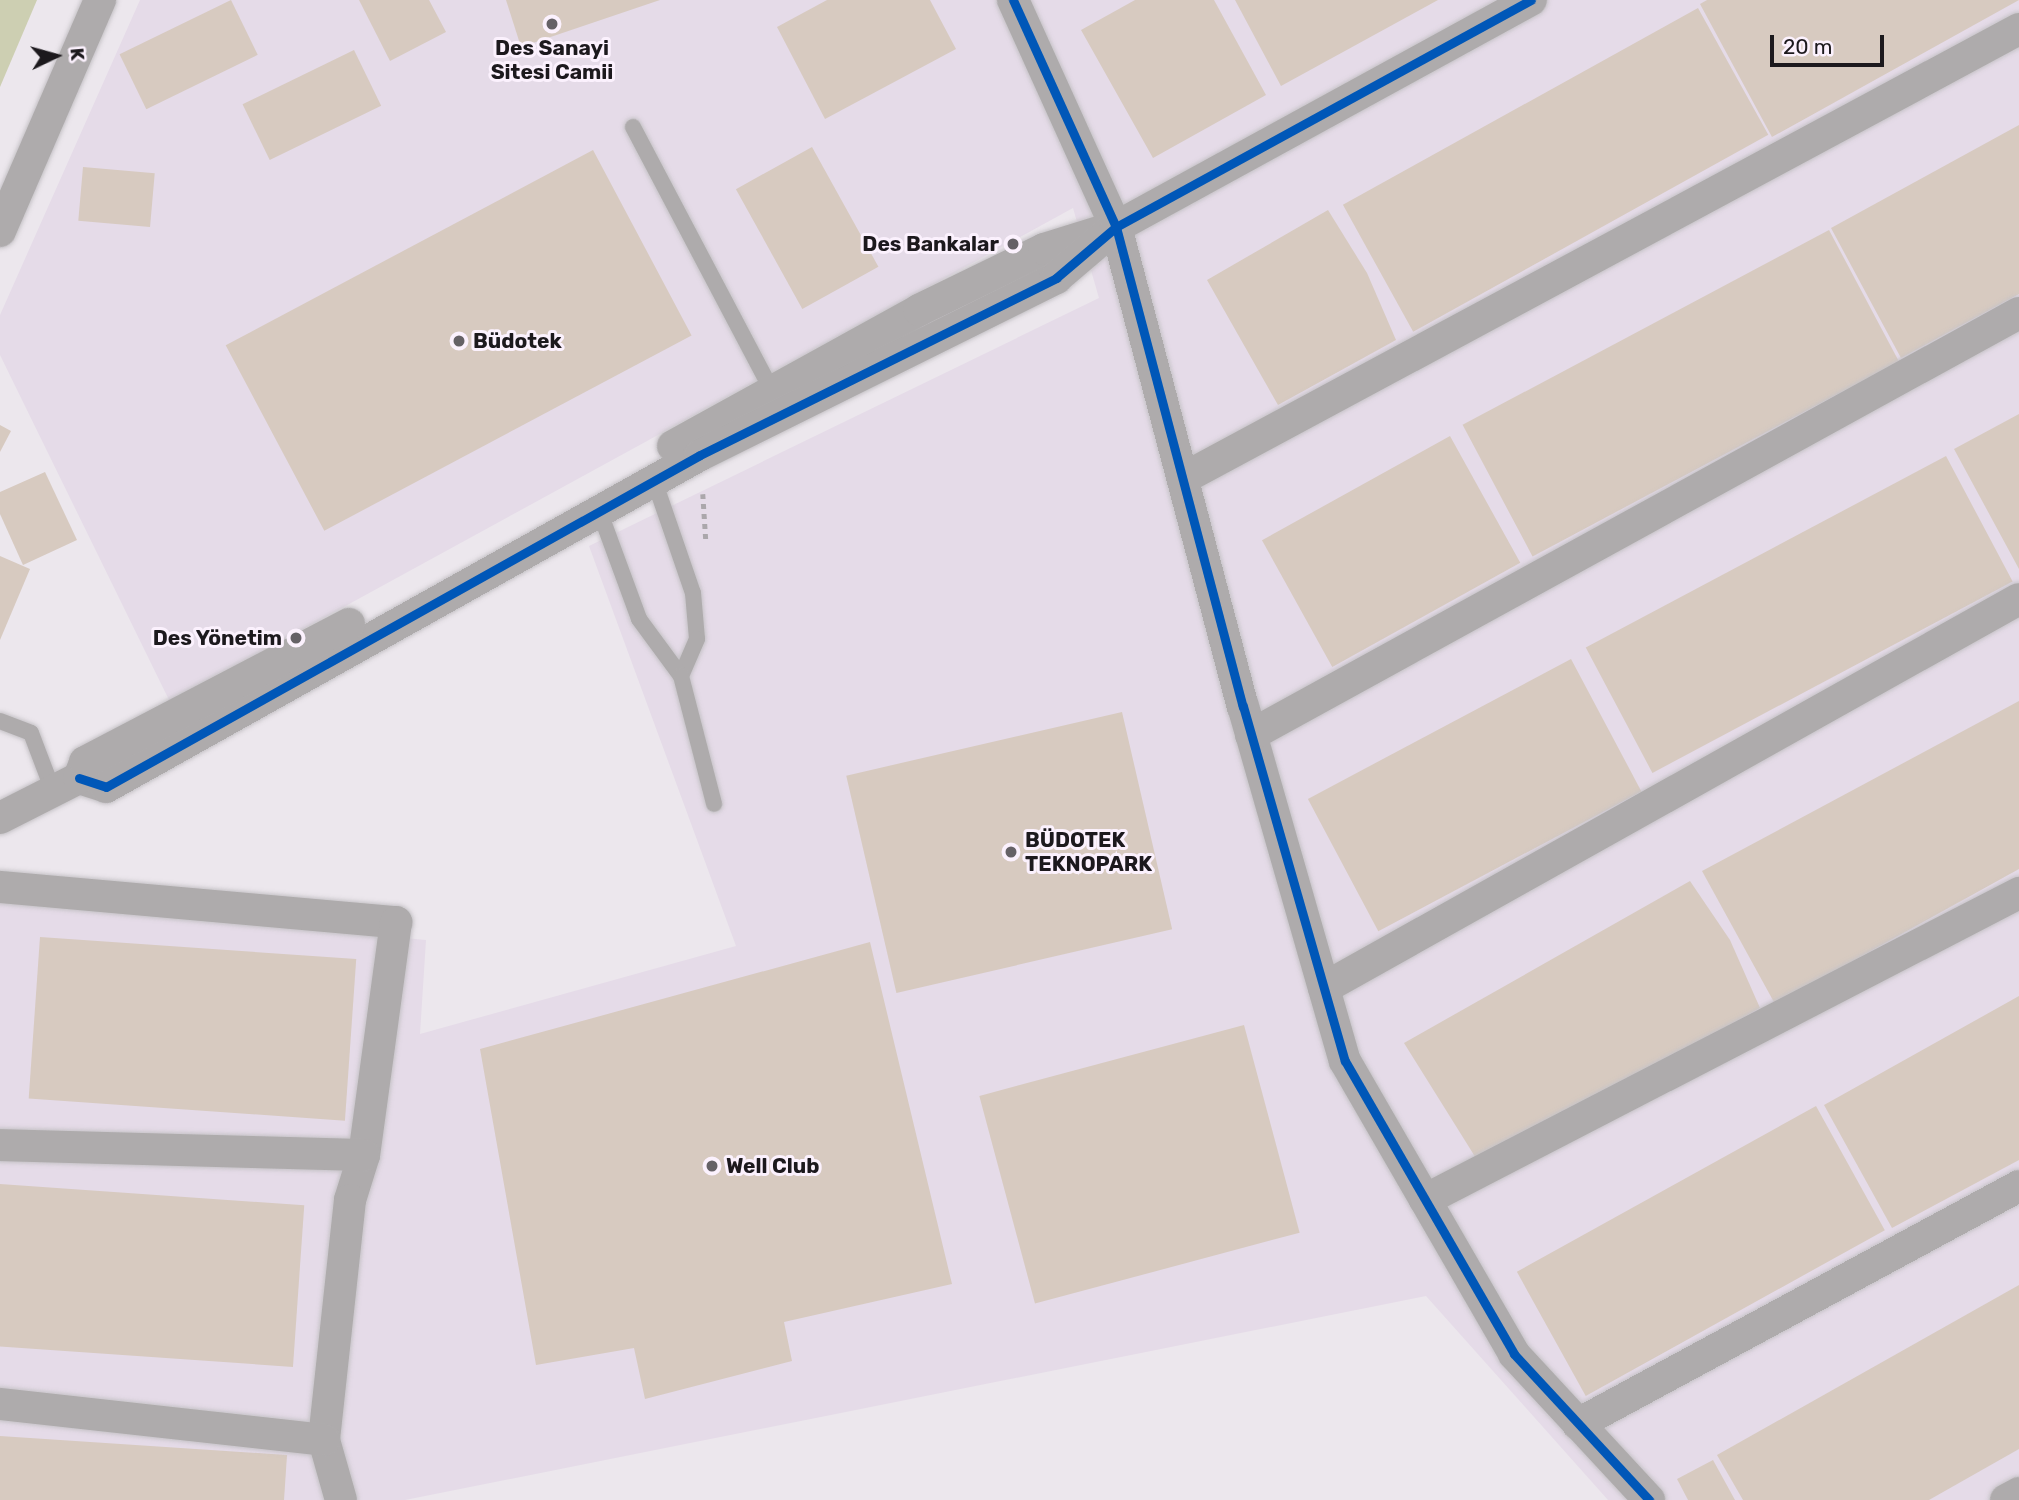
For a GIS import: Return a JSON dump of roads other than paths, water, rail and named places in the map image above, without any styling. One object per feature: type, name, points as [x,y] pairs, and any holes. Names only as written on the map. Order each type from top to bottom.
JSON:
[{"type":"street","points":[[0,231],[100,0]]},
{"type":"street","points":[[1013,0],[1116,227],[1251,735],[1345,1061],[1514,1354],[1648,1500]]},
{"type":"street","points":[[0,818],[66,785],[106,787],[231,701],[778,402],[1056,278],[1116,227],[1531,0]]},
{"type":"street","points":[[1184,478],[2019,29]]},
{"type":"street","points":[[1251,735],[2019,313]]},
{"type":"street","points":[[1324,988],[2019,599]]},
{"type":"street","points":[[0,887],[396,922],[364,1155],[350,1200],[324,1440],[341,1500]]},
{"type":"street","points":[[1425,1200],[2019,893]]},
{"type":"street","points":[[0,1145],[364,1155]]},
{"type":"street","points":[[1578,1424],[2019,1186]]},
{"type":"street","points":[[0,1404],[324,1440]]},
{"type":"street","points":[[2006,1500],[2019,1493]]},
{"type":"lane","points":[[633,127],[778,402]]},
{"type":"lane","points":[[650,471],[693,593],[698,639],[681,676]]},
{"type":"lane","points":[[595,501],[639,619],[681,676],[714,804]]},
{"type":"lane","points":[[0,721],[31,733],[66,785]]},
{"type":"place","name":"Des Sanayi Sitesi Camii","points":[[552,24]]},
{"type":"place","name":"Des Bankalar","points":[[1013,244]]},
{"type":"place","name":"Büdotek","points":[[459,341]]},
{"type":"place","name":"Des Yönetim","points":[[296,638]]},
{"type":"place","name":"BÜDOTEK TEKNOPARK","points":[[1011,852]]},
{"type":"place","name":"Well Club","points":[[712,1166]]}]
